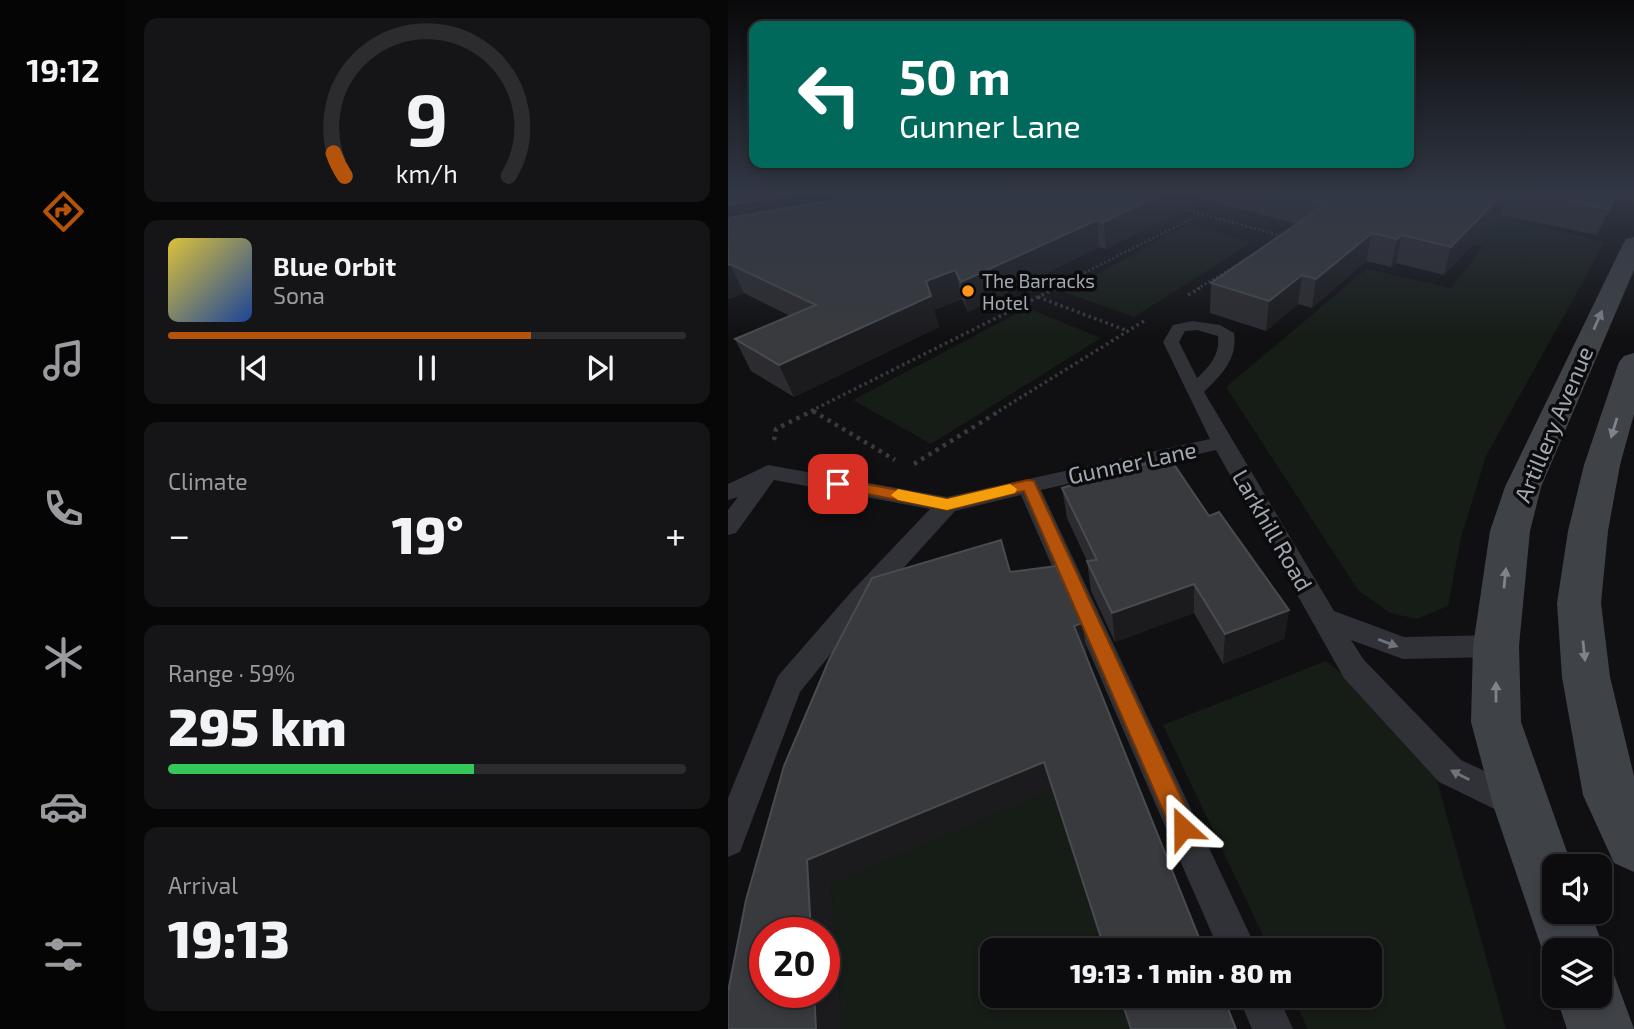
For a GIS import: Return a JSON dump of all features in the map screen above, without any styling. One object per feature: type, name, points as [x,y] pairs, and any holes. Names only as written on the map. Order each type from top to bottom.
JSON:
[{"type":"street","name":"Artillery Avenue","points":[[1542,864],[1496,722],[1496,646],[1510,531],[1523,487],[1634,244]]},
{"type":"street","points":[[1634,362],[1602,465],[1588,531],[1578,603],[1586,677],[1611,795],[1634,843]]},
{"type":"street","points":[[1593,1008],[1601,1029]]},
{"type":"lane","name":"Larkhill Road","points":[[1194,391],[1353,669],[1450,771],[1521,805]]},
{"type":"lane","name":"Gunner Lane","points":[[947,505],[1222,443]]},
{"type":"lane","points":[[728,493],[768,472]]},
{"type":"lane","points":[[728,527],[768,472]]},
{"type":"lane","points":[[728,483],[768,472],[947,505]]},
{"type":"lane","points":[[1028,485],[1233,938]]},
{"type":"lane","points":[[728,840],[788,685],[861,598],[947,505]]},
{"type":"lane","name":"Larkhill Road","points":[[1324,618],[1403,648],[1496,646]]},
{"type":"lane","points":[[1263,1008],[1273,1029]]},
{"type":"path","points":[[768,472],[776,429],[1148,241]]},
{"type":"path","points":[[1270,244],[1274,241]]},
{"type":"path","points":[[1188,295],[1259,251]]},
{"type":"path","points":[[1037,297],[1129,331]]},
{"type":"path","points":[[908,468],[1152,317]]},
{"type":"path","points":[[813,411],[896,461]]},
{"type":"shaded area","points":[[1157,241],[1252,242],[1134,317],[1064,292]]},
{"type":"shaded area","points":[[1460,241],[1605,242],[1486,456],[1461,538],[1448,606],[1417,619],[1390,613],[1358,590],[1226,387],[1366,269],[1451,288],[1483,247]]},
{"type":"shaded area","points":[[1027,308],[1101,338],[931,444],[853,400]]},
{"type":"shaded area","points":[[1326,661],[1426,741],[1506,1029],[1308,1029],[1298,1008],[1382,1008],[1382,938],[1264,938],[1163,725]]},
{"type":"shaded area","points":[[1052,789],[1101,938],[980,938],[980,1008],[1124,1008],[1130,1029],[842,1029],[840,917],[834,917],[831,883]]},
{"type":"building","points":[[728,241],[1051,241],[961,282],[955,270],[926,281],[931,296],[779,365],[735,339],[816,305],[728,265]]},
{"type":"building","points":[[1272,241],[1362,241],[1316,279],[1302,275],[1269,301],[1211,283]]},
{"type":"building","points":[[1427,241],[1457,241],[1451,247]]},
{"type":"building","points":[[1169,457],[1209,516],[1219,512],[1289,610],[1225,634],[1194,584],[1112,613],[1087,561],[1097,560],[1062,488]]},
{"type":"building","points":[[1001,540],[1010,572],[1056,566],[1082,623],[1074,626],[1199,938],[1101,938],[1044,762],[807,860],[810,917],[749,917],[749,1008],[815,1008],[816,1029],[728,1029],[728,992],[746,900],[784,766],[829,660],[872,578]]},
{"type":"building","points":[[1124,1008],[1228,1008],[1236,1029],[1131,1029]]},
{"type":"slow traffic","points":[[898,495],[947,505],[1010,489]]},
{"type":"place","name":"The Barracks Hotel","points":[[968,291]]},
{"type":"route","points":[[838,484],[947,505],[1028,485],[1183,828]]}]
